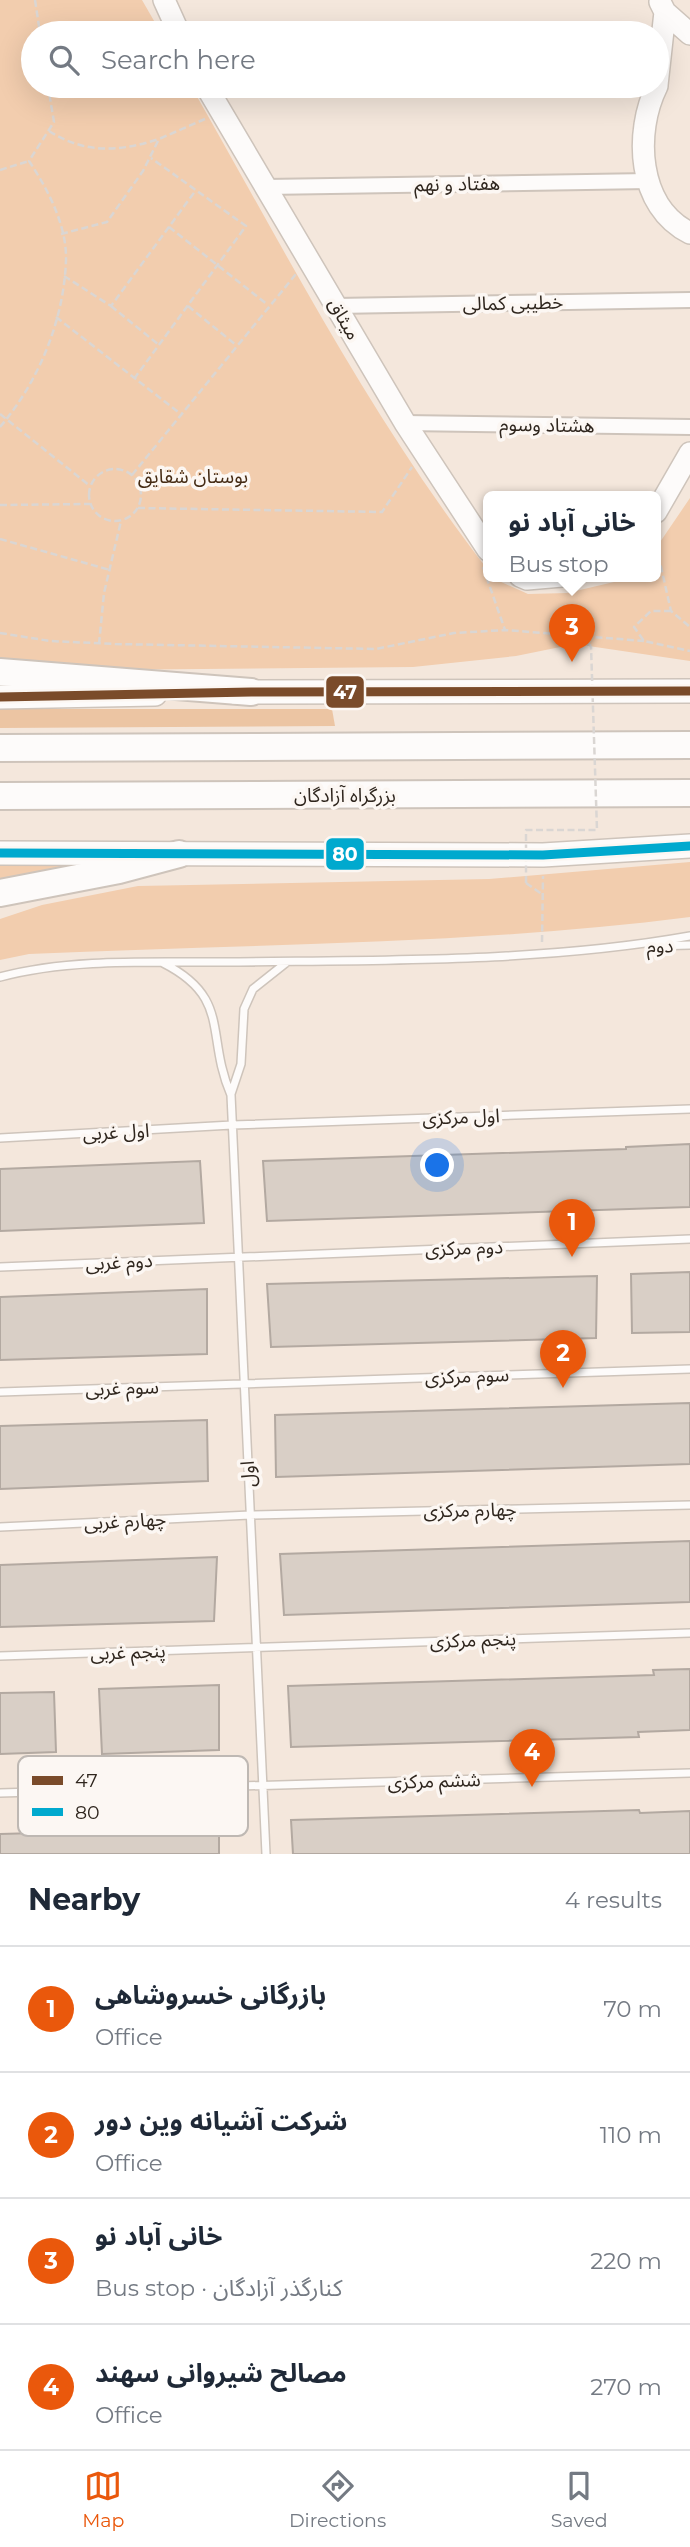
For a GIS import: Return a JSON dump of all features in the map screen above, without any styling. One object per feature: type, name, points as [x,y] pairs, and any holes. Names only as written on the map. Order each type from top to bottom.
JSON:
[{"type":"highway","points":[[0,672],[251,692]]},
{"type":"highway","points":[[0,748],[690,745]]},
{"type":"highway","name":"بزرگراه آزادگان","points":[[0,796],[690,793]]},
{"type":"highway","points":[[0,893],[118,870],[179,854]]},
{"type":"main road","points":[[0,697],[251,692],[690,691]]},
{"type":"main road","points":[[0,853],[543,855],[690,846]]},
{"type":"street","points":[[164,0],[174,21]]},
{"type":"street","points":[[662,6],[690,34]]},
{"type":"street","name":"میثاق","points":[[213,98],[483,552]]},
{"type":"street","points":[[650,98],[643,133],[643,154],[649,181],[657,199],[683,229],[690,248]]},
{"type":"street","name":"هفتاد و نهم","points":[[265,187],[649,181]]},
{"type":"street","name":"خطیبی کمالی","points":[[336,306],[690,300]]},
{"type":"street","name":"هشتاد وسوم","points":[[405,423],[690,427]]},
{"type":"street","points":[[661,503],[690,453]]},
{"type":"lane","points":[[0,977],[85,965],[542,952],[631,946],[690,936]]},
{"type":"lane","name":"دوم","points":[[631,946],[690,945]]},
{"type":"lane","name":"اول","points":[[266,1854],[231,1095],[241,1064],[244,1009],[253,989],[289,961]]},
{"type":"lane","name":"اول","points":[[163,963],[184,973],[201,988],[213,1009],[219,1068],[231,1095]]},
{"type":"lane","name":"اول مرکزی","points":[[232,1125],[690,1108]]},
{"type":"lane","name":"اول غربی","points":[[0,1138],[232,1125]]},
{"type":"lane","name":"دوم مرکزی","points":[[238,1256],[690,1239]]},
{"type":"lane","name":"دوم غربی","points":[[0,1267],[238,1256]]},
{"type":"lane","name":"سوم مرکزی","points":[[244,1384],[690,1369]]},
{"type":"lane","name":"سوم غربی","points":[[0,1392],[244,1384]]},
{"type":"lane","name":"چهارم مرکزی","points":[[250,1516],[690,1505]]},
{"type":"lane","name":"چهارم غربی","points":[[0,1527],[250,1516]]},
{"type":"lane","name":"پنجم مرکزی","points":[[256,1648],[690,1633]]},
{"type":"lane","name":"پنجم غربی","points":[[0,1656],[256,1648]]},
{"type":"lane","name":"ششم مرکزی","points":[[248,1786],[690,1773]]},
{"type":"lane","name":"ششم مرکزی","points":[[0,1793],[18,1793]]},
{"type":"path","points":[[35,0],[38,21]]},
{"type":"path","points":[[0,170],[29,161],[54,122],[50,98]]},
{"type":"path","points":[[48,130],[68,142],[92,149],[130,148],[159,139],[221,111]]},
{"type":"path","points":[[61,234],[107,222],[151,158],[159,139]]},
{"type":"path","points":[[134,379],[246,226],[151,158]]},
{"type":"path","points":[[0,427],[33,380],[48,348],[66,258],[47,189],[29,161]]},
{"type":"path","points":[[111,306],[196,190]]},
{"type":"path","points":[[169,227],[268,305]]},
{"type":"path","points":[[132,475],[268,305],[309,260]]},
{"type":"path","points":[[64,275],[111,306],[159,345]]},
{"type":"path","points":[[188,306],[236,345]]},
{"type":"path","points":[[56,317],[182,415]]},
{"type":"path","points":[[0,414],[90,486]]},
{"type":"path","points":[[99,644],[110,570],[121,521],[138,508],[382,512],[423,451]]},
{"type":"path","points":[[121,521],[101,517],[90,504],[90,486],[94,478],[110,469],[119,469],[132,475],[142,492],[138,508]]},
{"type":"path","points":[[0,505],[90,504]]},
{"type":"path","points":[[0,538],[110,570]]},
{"type":"path","points":[[661,567],[671,611],[690,627]]},
{"type":"path","points":[[492,582],[505,629]]},
{"type":"path","points":[[644,641],[634,627],[650,611],[671,611]]},
{"type":"path","points":[[0,633],[50,641],[99,644],[376,649],[454,633],[505,629],[644,641],[690,651]]},
{"type":"path","points":[[543,895],[526,883],[526,830],[597,830],[591,646],[578,635]]},
{"type":"path","points":[[542,952],[543,855]]},
{"type":"green space","name":"بوستان شقایق","points":[[0,0],[142,0],[154,21],[21,21],[21,98],[198,98],[368,394],[446,513],[483,563],[483,582],[501,582],[528,594],[567,593],[614,582],[661,582],[661,541],[690,498],[690,661],[575,644],[516,656],[413,667],[93,670],[0,658]]},
{"type":"green space","points":[[0,860],[117,861],[0,882]]},
{"type":"green space","points":[[690,862],[690,917],[525,933],[29,954],[0,960],[0,919],[42,905],[138,886],[489,879]]},
{"type":"shaded area","points":[[0,709],[332,709],[335,726],[0,728]]},
{"type":"building","points":[[690,1144],[690,1207],[267,1221],[263,1161],[626,1149]]},
{"type":"building","points":[[200,1161],[204,1223],[0,1231],[0,1169]]},
{"type":"building","points":[[690,1272],[690,1332],[632,1333],[631,1274]]},
{"type":"building","points":[[597,1276],[596,1338],[271,1347],[267,1284]]},
{"type":"building","points":[[207,1289],[207,1354],[0,1360],[0,1297]]},
{"type":"building","points":[[690,1403],[690,1464],[276,1477],[275,1415]]},
{"type":"building","points":[[207,1420],[208,1481],[0,1489],[0,1426]]},
{"type":"building","points":[[690,1541],[690,1602],[284,1615],[280,1554]]},
{"type":"building","points":[[217,1557],[214,1621],[0,1627],[0,1565]]},
{"type":"building","points":[[690,1669],[690,1730],[638,1732],[639,1737],[291,1747],[288,1686],[654,1675],[653,1670]]},
{"type":"building","points":[[219,1685],[219,1750],[102,1754],[99,1689]]},
{"type":"building","points":[[54,1692],[56,1752],[0,1754],[0,1693]]},
{"type":"building","points":[[639,1810],[640,1813],[690,1811],[690,1854],[293,1854],[291,1820]]},
{"type":"building","points":[[0,1834],[219,1836],[219,1854],[0,1854]]},
{"type":"transit line","name":"47","points":[[0,697],[251,692],[690,691]]},
{"type":"transit line","name":"80","points":[[0,853],[543,855],[690,846]]},
{"type":"place","name":"خانی آباد نو","points":[[572,662]]},
{"type":"place","name":"بازرگانی خسروشاهی","points":[[572,1257]]},
{"type":"place","name":"شرکت آشیانه وین دور","points":[[563,1388]]},
{"type":"place","name":"مصالح شیروانی سهند","points":[[532,1787]]}]
